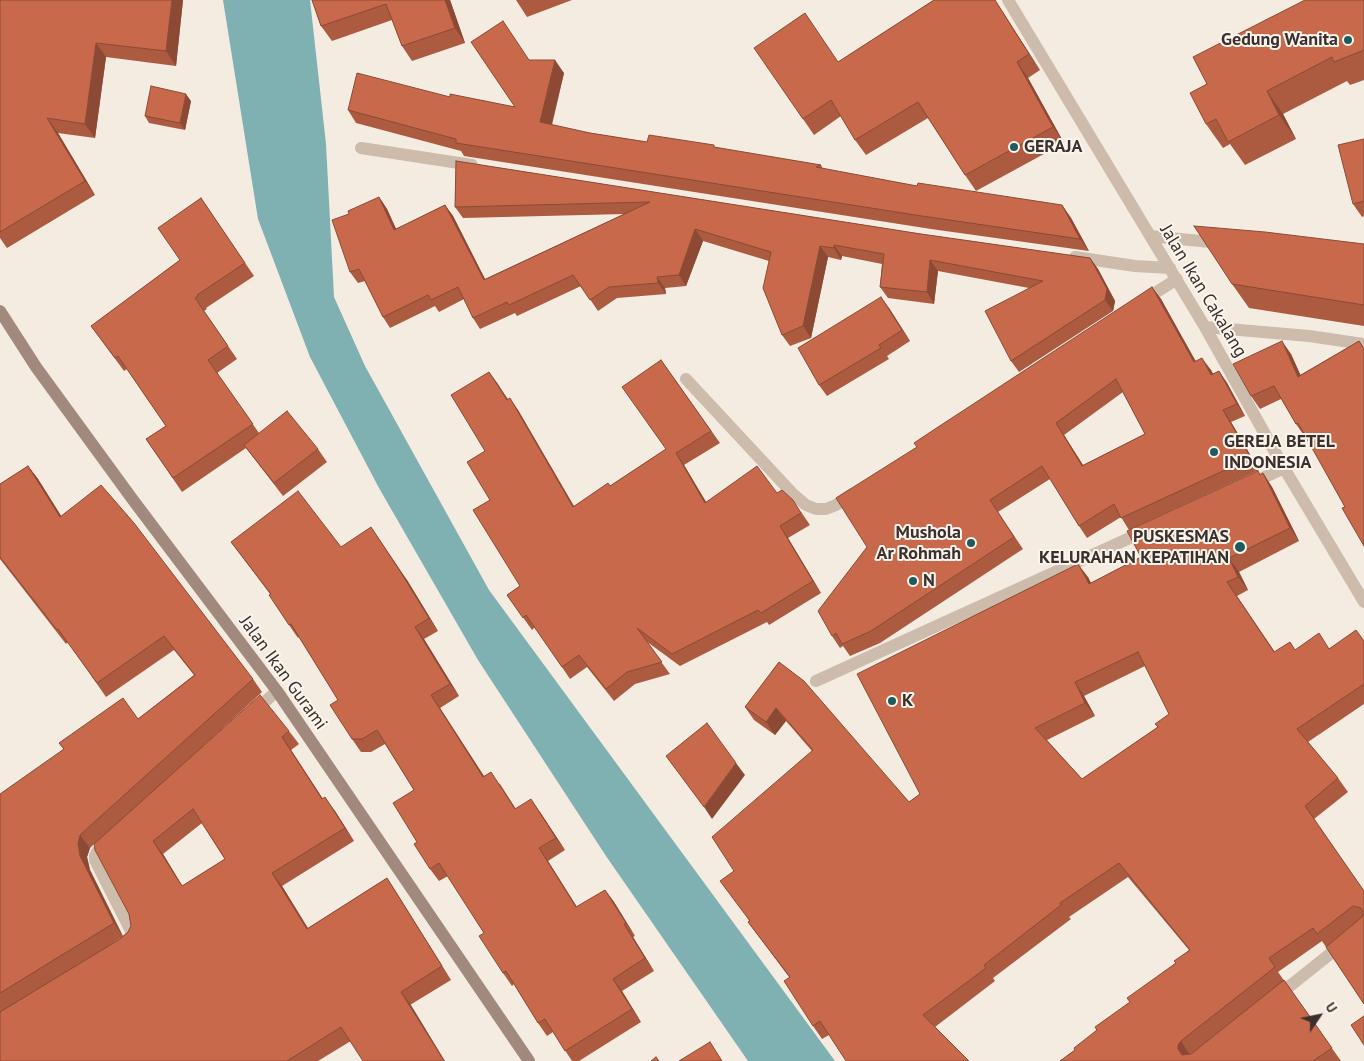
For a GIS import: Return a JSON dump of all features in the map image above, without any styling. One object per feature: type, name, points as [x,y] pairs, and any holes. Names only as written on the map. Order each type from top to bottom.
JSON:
[{"type":"main road","name":"Jalan Ikan Gurami","points":[[0,311],[36,367],[127,492],[277,691],[530,1061]]},
{"type":"street","name":"Jalan Ikan Cakalang","points":[[1008,0],[1205,327],[1284,468],[1364,602]]},
{"type":"street","points":[[361,148],[488,168]]},
{"type":"street","points":[[1150,236],[1228,243]]},
{"type":"street","points":[[1067,256],[1173,273]]},
{"type":"street","points":[[1129,310],[1173,273]]},
{"type":"street","points":[[1205,327],[1309,336],[1364,344]]},
{"type":"street","points":[[686,379],[806,505],[816,509],[826,509],[836,505],[859,490]]},
{"type":"street","points":[[1239,489],[1284,468]]},
{"type":"street","points":[[816,681],[1158,526]]},
{"type":"street","points":[[240,724],[277,691]]},
{"type":"street","points":[[115,836],[95,856],[97,866],[132,935],[132,940],[117,951]]},
{"type":"street","points":[[1264,1006],[1364,927]]},
{"type":"water","points":[[223,0],[310,0],[326,144],[334,297],[365,366],[489,590],[835,1061],[748,1061],[606,856],[478,660],[379,488],[310,357],[258,219]]},
{"type":"building","points":[[0,0],[172,0],[166,51],[96,43],[85,124],[47,118],[85,181],[0,232]]},
{"type":"building","points":[[312,0],[445,0],[455,28],[402,46],[386,4],[321,26]]},
{"type":"building","points":[[934,0],[995,0],[1029,54],[1017,62],[1053,127],[965,175],[918,102],[855,140],[831,100],[803,119],[754,48],[805,13],[838,62]]},
{"type":"building","points":[[1305,0],[1364,0],[1364,50],[1334,62],[1332,57],[1267,91],[1279,115],[1228,142],[1216,119],[1206,124],[1190,93],[1207,84],[1193,57]]},
{"type":"building","points":[[503,21],[529,60],[555,60],[540,122],[590,133],[647,142],[649,135],[714,145],[714,147],[821,165],[816,167],[917,186],[918,183],[1062,205],[1080,239],[456,143],[456,139],[348,110],[357,73],[450,97],[450,94],[515,107],[471,42]]},
{"type":"building","points":[[151,86],[186,94],[180,123],[145,116]]},
{"type":"building","points":[[1364,139],[1364,201],[1353,204],[1338,145]]},
{"type":"building","points":[[456,161],[921,234],[1090,258],[1107,289],[1105,300],[1011,361],[985,311],[1043,281],[930,260],[927,292],[880,287],[884,254],[834,245],[834,248],[820,246],[803,326],[782,335],[763,288],[771,252],[695,229],[679,275],[657,277],[658,283],[609,287],[590,300],[573,275],[509,305],[507,302],[473,318],[458,287],[431,300],[428,295],[383,317],[359,269],[350,272],[332,220],[349,214],[348,211],[379,197],[394,230],[445,205],[484,280],[650,202],[455,207]]},
{"type":"building","points":[[201,198],[245,263],[195,298],[228,346],[208,360],[253,424],[173,478],[146,439],[166,426],[118,356],[115,358],[91,326],[180,260],[158,228]]},
{"type":"building","points":[[1194,226],[1265,232],[1364,244],[1364,305],[1232,284]]},
{"type":"building","points":[[1152,287],[1194,362],[1202,358],[1211,375],[1219,371],[1237,404],[1223,410],[1251,458],[1121,518],[1114,504],[1079,526],[1042,466],[990,500],[1014,537],[871,631],[842,644],[836,633],[832,636],[818,611],[867,547],[836,498],[917,447],[914,443]],"holes":[[[1116,379],[1145,434],[1082,466],[1056,423]]]},
{"type":"building","points":[[881,297],[902,330],[879,345],[881,348],[819,385],[798,348]]},
{"type":"building","points":[[1282,341],[1298,377],[1359,341],[1364,349],[1364,546],[1342,508],[1345,507],[1298,423],[1296,424],[1274,386],[1251,396],[1233,364]]},
{"type":"building","points":[[661,360],[711,431],[676,453],[705,503],[757,466],[777,493],[782,490],[793,500],[801,513],[780,526],[813,581],[761,613],[758,610],[672,654],[637,628],[662,662],[627,672],[606,689],[579,655],[562,667],[526,615],[523,618],[507,595],[520,586],[473,510],[490,500],[467,462],[485,451],[451,395],[489,372],[507,400],[510,398],[573,507],[608,483],[610,486],[666,449],[622,387]]},
{"type":"building","points":[[287,411],[318,449],[274,483],[244,445]]},
{"type":"building","points":[[28,466],[60,517],[101,485],[134,523],[253,679],[80,835],[78,843],[80,856],[114,923],[0,993],[0,794],[64,749],[59,743],[123,698],[138,719],[195,675],[164,636],[97,683],[58,629],[0,557],[0,484]]},
{"type":"building","points":[[1258,471],[1260,475],[1263,473],[1290,528],[1229,558],[1238,577],[1227,582],[1274,652],[1290,642],[1295,650],[1319,633],[1329,649],[1356,630],[1364,641],[1364,684],[1297,729],[1338,778],[1305,806],[1364,891],[1364,1004],[1326,947],[1362,917],[1361,908],[1353,906],[1317,934],[1313,928],[1269,958],[1275,967],[1178,1045],[1182,1055],[1191,1054],[1284,980],[1332,1048],[1313,1061],[1060,1061],[1097,1030],[1095,1027],[1130,1002],[1127,998],[1176,963],[1174,961],[1190,950],[1119,863],[1060,903],[1061,905],[984,965],[986,968],[923,1015],[969,1061],[846,1061],[820,1021],[813,1026],[784,981],[790,977],[748,922],[750,921],[720,881],[734,871],[712,837],[813,750],[776,708],[766,722],[745,707],[779,662],[804,681],[909,802],[920,794],[857,674],[1078,564],[1089,584],[1141,557],[1127,531]],"holes":[[[1138,652],[1169,714],[1155,724],[1158,727],[1082,779],[1035,728],[1085,703],[1075,682]]]},
{"type":"building","points":[[298,491],[341,547],[371,527],[429,618],[415,627],[450,684],[431,695],[483,777],[491,772],[515,809],[531,799],[556,838],[539,848],[576,907],[605,890],[645,958],[613,979],[632,1009],[565,1051],[545,1019],[538,1023],[506,971],[503,973],[479,936],[484,933],[439,863],[430,869],[414,844],[417,842],[393,803],[414,790],[377,730],[362,739],[352,739],[330,705],[338,700],[291,624],[289,625],[269,595],[271,594],[231,542]]},
{"type":"building","points":[[260,695],[289,731],[282,737],[322,799],[325,797],[345,828],[272,873],[307,929],[387,878],[442,966],[401,992],[444,1061],[363,1061],[341,1027],[287,1061],[0,1061],[0,1012],[120,939],[128,932],[131,926],[129,914],[95,850],[94,844]],"holes":[[[193,809],[225,859],[182,886],[153,841]]]},
{"type":"building","points":[[707,723],[736,763],[704,807],[666,756]]},
{"type":"building","points":[[1364,1016],[1364,1045],[1351,1025]]},
{"type":"building","points":[[710,1042],[722,1061],[679,1061]]},
{"type":"building","points":[[656,1057],[659,1061],[651,1061]]},
{"type":"place","name":"Gedung Wanita","points":[[1348,40]]},
{"type":"place","name":"GERAJA","points":[[1014,147]]},
{"type":"place","name":"GEREJA BETEL INDONESIA","points":[[1214,452]]},
{"type":"place","name":"Mushola Ar Rohmah","points":[[971,543]]},
{"type":"place","name":"PUSKESMAS KELURAHAN KEPATIHAN","points":[[1240,547]]},
{"type":"place","name":"N","points":[[913,581]]},
{"type":"place","name":"K","points":[[892,701]]}]
